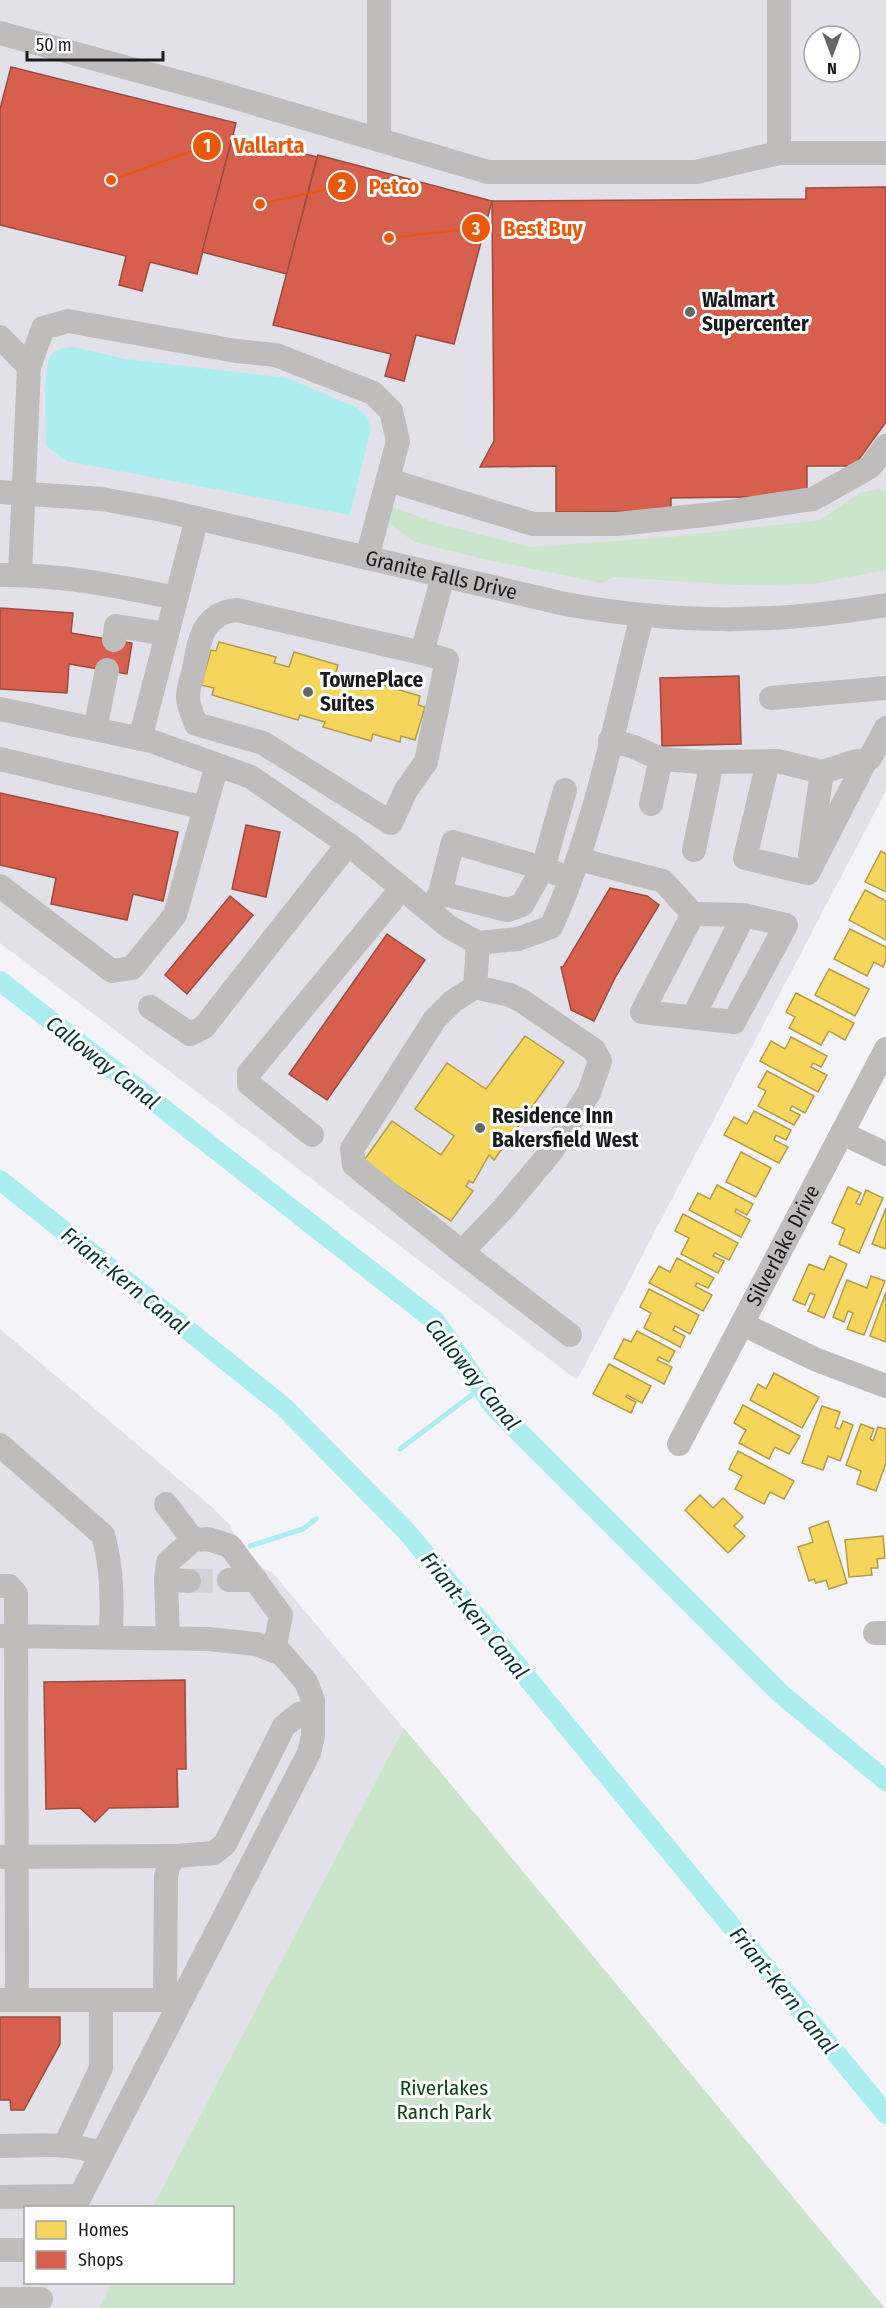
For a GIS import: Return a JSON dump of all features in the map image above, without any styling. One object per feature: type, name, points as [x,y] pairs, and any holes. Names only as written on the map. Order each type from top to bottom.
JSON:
[{"type":"street","points":[[379,0],[379,140]]},
{"type":"street","points":[[779,0],[779,153]]},
{"type":"street","points":[[0,33],[488,172],[696,172],[779,153],[886,153]]},
{"type":"street","points":[[176,598],[101,583],[10,575],[25,493],[29,367],[43,328],[68,321],[236,351],[276,355],[373,393],[392,411],[398,441],[368,558]]},
{"type":"street","points":[[0,337],[29,367]]},
{"type":"street","points":[[388,480],[533,524],[616,524],[714,514],[813,499],[870,467],[886,446]]},
{"type":"street","name":"Granite Falls Drive","points":[[0,492],[102,499],[197,518],[565,604],[642,616],[723,621],[780,619],[886,605]]},
{"type":"street","points":[[140,739],[197,518]]},
{"type":"street","points":[[422,653],[443,576]]},
{"type":"street","points":[[237,610],[422,653],[447,660],[426,762],[406,790],[391,823],[263,743],[196,724],[190,710],[188,697],[199,639],[212,619],[225,611],[237,610]]},
{"type":"street","points":[[642,616],[594,811],[574,869],[551,927],[518,939],[478,943],[449,927],[435,902],[453,842],[543,868],[574,869],[663,881],[693,914],[744,915],[786,925],[734,1022],[642,1012],[693,914]]},
{"type":"street","points":[[114,640],[117,626],[167,634]]},
{"type":"street","points":[[95,729],[107,670]]},
{"type":"street","points":[[771,698],[886,688]]},
{"type":"street","points":[[0,709],[140,739],[251,777],[348,844],[402,888],[435,902],[507,910],[522,905],[543,868],[565,790]]},
{"type":"street","points":[[808,873],[865,762],[870,758],[886,728]]},
{"type":"street","points":[[610,740],[634,747],[661,759],[712,762],[778,761],[822,771],[857,761],[865,762]]},
{"type":"street","points":[[251,777],[263,743]]},
{"type":"street","points":[[0,759],[205,808]]},
{"type":"street","points":[[651,804],[661,759]]},
{"type":"street","points":[[694,850],[712,762]]},
{"type":"street","points":[[768,762],[745,858],[808,873]]},
{"type":"street","points":[[0,886],[112,971],[132,968],[175,915],[217,765]]},
{"type":"street","points":[[808,873],[822,771]]},
{"type":"street","points":[[150,1007],[190,1034],[204,1027],[348,844]]},
{"type":"street","points":[[312,1135],[249,1084],[249,1073],[402,888]]},
{"type":"street","points":[[693,1017],[744,915]]},
{"type":"street","points":[[475,987],[478,943]]},
{"type":"street","points":[[462,1252],[504,1208],[551,1152],[589,1093],[600,1061],[594,1050],[522,1001],[510,995],[475,987],[453,1001],[435,1019],[352,1149],[354,1165],[462,1252],[570,1335]]},
{"type":"street","name":"Silverlake Drive","points":[[679,1444],[886,1049]]},
{"type":"street","points":[[842,1133],[886,1154]]},
{"type":"street","points":[[742,1324],[817,1360],[886,1386]]},
{"type":"street","points":[[0,1444],[103,1535],[109,1557],[112,1583],[111,1637]]},
{"type":"street","points":[[166,1504],[193,1540]]},
{"type":"street","points":[[168,1638],[178,1581],[168,1562],[193,1540],[208,1539],[230,1545],[281,1615],[274,1651]]},
{"type":"street","points":[[229,1580],[256,1581]]},
{"type":"street","points":[[0,1586],[9,1586],[16,1594],[7,1636],[8,2000],[173,2000]]},
{"type":"street","points":[[0,2197],[76,2202],[173,2000],[309,1753],[314,1736],[314,1700],[306,1682],[282,1654],[256,1644],[208,1639],[7,1636]]},
{"type":"street","points":[[8,1857],[176,1856],[214,1853],[225,1844],[284,1726],[299,1714],[314,1712]]},
{"type":"street","points":[[173,2000],[166,1876],[169,1863],[176,1856]]},
{"type":"street","points":[[65,2145],[101,2068],[101,2000]]},
{"type":"street","points":[[0,2146],[65,2145],[85,2147],[101,2154]]},
{"type":"street","points":[[0,2250],[24,2250]]},
{"type":"street","points":[[0,2299],[42,2296]]},
{"type":"shaded area","points":[[0,0],[886,0],[886,791],[577,1380],[0,943]]},
{"type":"shaded area","points":[[0,1329],[213,1508],[230,1525],[235,1537],[264,1569],[272,1572],[404,1729],[153,2206],[24,2206],[24,2284],[111,2284],[99,2308],[0,2308]]},
{"type":"green space","points":[[878,489],[886,491],[886,570],[813,584],[734,585],[614,577],[602,583],[483,559],[414,542],[388,523],[393,507],[436,523],[530,547],[669,537],[820,520],[859,493]]},
{"type":"green space","name":"Riverlakes Ranch Park","points":[[404,1728],[885,2308],[99,2308],[111,2284],[234,2284],[234,2206],[153,2206]]},
{"type":"water","points":[[73,347],[126,359],[287,378],[358,408],[367,417],[371,428],[350,515],[67,461],[46,446],[45,384],[51,355],[58,350]]},
{"type":"building: Homes","name":"TownePlace Suites","points":[[219,642],[276,657],[274,663],[289,667],[294,652],[338,665],[335,675],[368,685],[369,681],[420,696],[418,705],[425,707],[415,740],[401,736],[400,742],[373,734],[371,741],[323,727],[325,722],[300,715],[298,720],[212,695],[214,688],[201,685],[211,650],[216,651]]},
{"type":"building: Homes","points":[[881,851],[886,854],[886,892],[865,882]]},
{"type":"building: Homes","points":[[865,890],[886,901],[886,940],[849,920]]},
{"type":"building: Homes","points":[[850,929],[886,947],[886,960],[883,967],[874,962],[867,976],[834,959]]},
{"type":"building: Homes","points":[[829,969],[869,989],[855,1016],[815,995]]},
{"type":"building: Homes","points":[[796,993],[854,1023],[845,1040],[829,1031],[821,1045],[789,1028],[795,1017],[786,1012]]},
{"type":"building: Homes","name":"Residence Inn Bakersfield West","points":[[525,1036],[564,1062],[494,1160],[489,1155],[473,1183],[469,1181],[466,1186],[473,1191],[451,1221],[362,1163],[392,1121],[441,1155],[454,1136],[415,1109],[447,1063],[486,1089]]},
{"type":"building: Homes","points":[[791,1037],[827,1056],[821,1067],[813,1063],[811,1067],[827,1075],[818,1092],[760,1061],[771,1041],[785,1049]]},
{"type":"building: Homes","points":[[767,1071],[814,1096],[805,1113],[792,1106],[790,1110],[800,1115],[794,1125],[758,1106],[766,1091],[758,1087]]},
{"type":"building: Homes","points":[[754,1111],[791,1130],[786,1140],[776,1135],[774,1140],[788,1147],[779,1163],[724,1135],[734,1117],[747,1124]]},
{"type":"building: Homes","points":[[741,1152],[771,1168],[756,1197],[726,1182]]},
{"type":"building: Homes","points":[[717,1185],[753,1204],[747,1215],[736,1209],[735,1212],[750,1220],[741,1237],[689,1210],[698,1193],[710,1199]]},
{"type":"building: Homes","points":[[848,1187],[861,1193],[856,1203],[860,1205],[866,1190],[883,1198],[859,1253],[839,1244],[845,1229],[832,1223]]},
{"type":"building: Homes","points":[[886,1208],[886,1249],[872,1244]]},
{"type":"building: Homes","points":[[683,1214],[738,1243],[729,1260],[715,1253],[713,1256],[724,1261],[718,1273],[681,1254],[689,1238],[675,1231]]},
{"type":"building: Homes","points":[[830,1256],[847,1264],[824,1318],[808,1311],[815,1295],[810,1293],[805,1305],[793,1300],[809,1264],[824,1270]]},
{"type":"building: Homes","points":[[677,1258],[714,1278],[708,1288],[697,1283],[695,1286],[712,1295],[703,1311],[649,1283],[659,1266],[670,1272]]},
{"type":"building: Homes","points":[[871,1276],[885,1281],[864,1335],[847,1329],[853,1313],[848,1311],[844,1322],[833,1317],[847,1280],[867,1288]]},
{"type":"building: Homes","points":[[649,1289],[699,1315],[690,1334],[675,1326],[673,1330],[685,1336],[680,1347],[644,1328],[651,1313],[640,1307]]},
{"type":"building: Homes","points":[[886,1292],[886,1342],[870,1336]]},
{"type":"building: Homes","points":[[637,1331],[675,1351],[669,1362],[659,1357],[657,1360],[672,1367],[664,1384],[614,1358],[624,1339],[631,1342]]},
{"type":"building: Homes","points":[[609,1364],[651,1386],[642,1403],[627,1395],[626,1397],[636,1402],[631,1413],[593,1394]]},
{"type":"building: Homes","points":[[774,1373],[819,1397],[802,1428],[750,1400],[758,1384],[766,1389]]},
{"type":"building: Homes","points":[[743,1405],[800,1436],[789,1454],[775,1447],[769,1459],[739,1443],[746,1430],[734,1423]]},
{"type":"building: Homes","points":[[822,1406],[840,1412],[835,1427],[840,1429],[843,1421],[853,1425],[840,1461],[828,1456],[823,1470],[802,1463]]},
{"type":"building: Homes","points":[[861,1424],[874,1429],[870,1439],[873,1441],[878,1427],[886,1429],[886,1463],[876,1491],[857,1484],[861,1471],[846,1465]]},
{"type":"building: Homes","points":[[738,1451],[794,1481],[784,1499],[770,1492],[764,1504],[735,1489],[742,1476],[729,1469]]},
{"type":"building: Homes","points":[[700,1495],[713,1508],[723,1498],[743,1517],[734,1526],[745,1536],[728,1553],[685,1510]]},
{"type":"building: Homes","points":[[828,1521],[847,1583],[829,1589],[826,1580],[816,1583],[814,1579],[809,1581],[798,1547],[813,1542],[809,1528]]},
{"type":"building: Homes","points":[[883,1536],[885,1558],[877,1559],[878,1568],[871,1568],[872,1575],[849,1577],[845,1540]]},
{"type":"building: Shops","points":[[11,67],[236,123],[197,274],[150,262],[142,291],[119,285],[126,256],[0,225],[0,109]]},
{"type":"building: Shops","points":[[233,135],[317,157],[287,274],[202,252]]},
{"type":"building: Shops","points":[[318,155],[492,201],[454,344],[416,335],[404,381],[385,376],[391,354],[273,325]]},
{"type":"building: Shops","name":"Walmart Supercenter","points":[[886,187],[886,422],[854,466],[807,466],[807,496],[671,498],[671,511],[556,512],[556,466],[480,467],[494,441],[492,201],[806,199],[806,188]]},
{"type":"building: Shops","points":[[0,608],[73,613],[71,633],[132,643],[127,674],[69,664],[67,693],[0,689]]},
{"type":"building: Shops","points":[[739,676],[741,744],[662,746],[660,678]]},
{"type":"building: Shops","points":[[0,793],[178,832],[163,901],[133,894],[127,920],[51,904],[56,878],[0,865]]},
{"type":"building: Shops","points":[[246,825],[280,832],[266,897],[232,889]]},
{"type":"building: Shops","points":[[610,888],[647,896],[659,905],[616,976],[594,1021],[571,1010],[561,967]]},
{"type":"building: Shops","points":[[230,896],[253,915],[187,994],[165,975]]},
{"type":"building: Shops","points":[[387,934],[425,960],[327,1100],[289,1074]]},
{"type":"building: Shops","points":[[185,1680],[186,1769],[177,1769],[178,1807],[109,1808],[95,1822],[80,1808],[46,1809],[44,1682]]},
{"type":"building: Shops","points":[[0,2017],[60,2017],[60,2044],[24,2110],[11,2110],[10,2100],[0,2100]]},
{"type":"waterway","name":"Calloway Canal","points":[[0,981],[435,1321],[494,1407],[780,1693],[886,1781]]},
{"type":"waterway","name":"Friant-Kern Canal","points":[[0,1180],[284,1407],[408,1533],[886,2114]]},
{"type":"waterway","points":[[400,1449],[481,1388]]},
{"type":"waterway","points":[[250,1546],[303,1529],[316,1519]]},
{"type":"tunnel","points":[[189,1581],[229,1580]]},
{"type":"place","name":"Vallarta","points":[[111,180]]},
{"type":"place","name":"Petco","points":[[260,204]]},
{"type":"place","name":"Best Buy","points":[[389,238]]},
{"type":"place","name":"Walmart Supercenter","points":[[690,312]]},
{"type":"place","name":"TownePlace Suites","points":[[308,692]]},
{"type":"place","name":"Residence Inn Bakersfield West","points":[[480,1128]]}]
